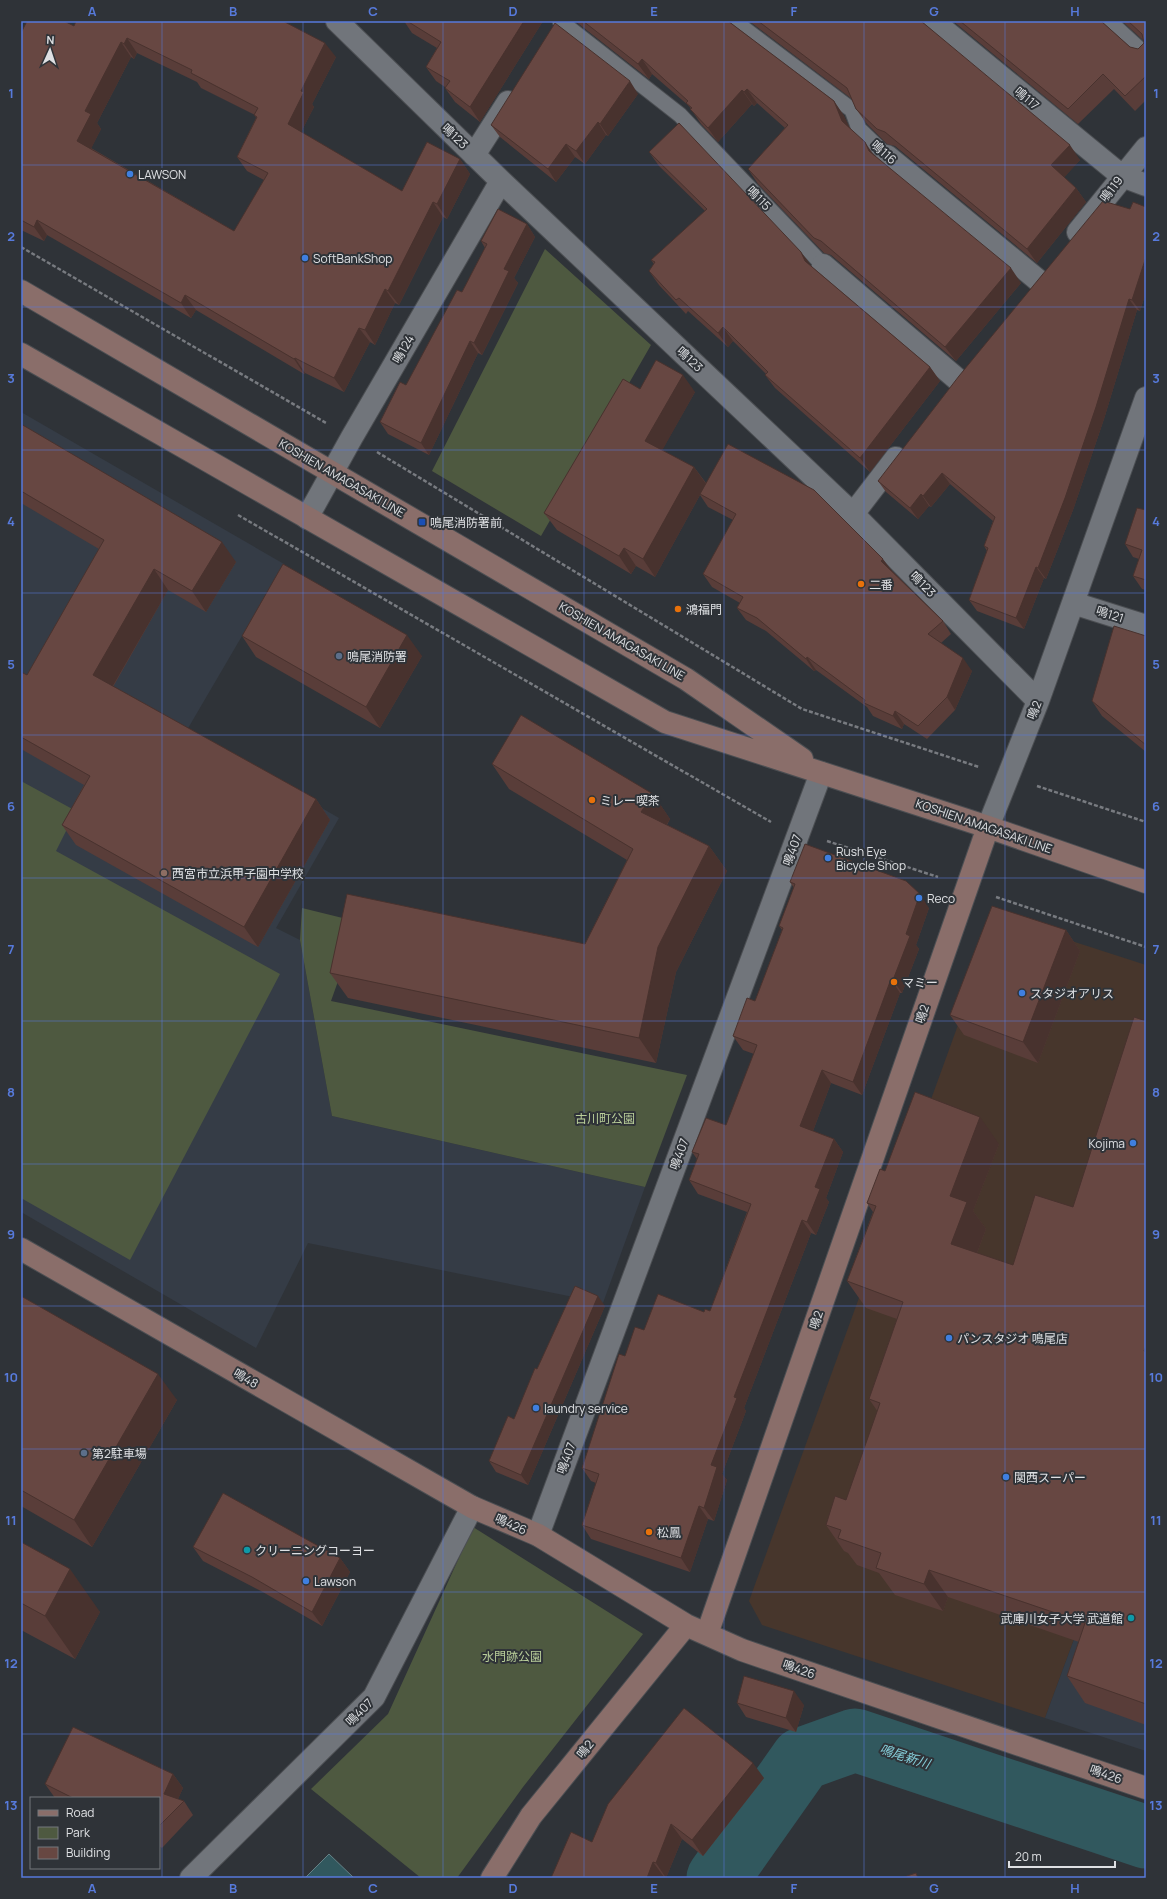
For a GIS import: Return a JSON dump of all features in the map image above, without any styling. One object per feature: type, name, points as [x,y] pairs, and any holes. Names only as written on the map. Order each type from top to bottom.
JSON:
[{"type":"street","name":"鳴123","points":[[337,21],[501,181],[853,514],[1038,701]]},
{"type":"street","name":"鳴117","points":[[932,21],[1122,176],[1146,185]]},
{"type":"street","points":[[474,155],[516,88]]},
{"type":"street","name":"鳴119","points":[[1024,299],[1146,148]]},
{"type":"street","name":"鳴116","points":[[887,156],[1039,281]]},
{"type":"street","name":"鳴124","points":[[307,518],[352,437],[501,181]]},
{"type":"street","name":"鳴115","points":[[823,264],[962,372],[943,397]]},
{"type":"street","name":"KOSHIEN AMAGASAKI LINE","points":[[21,292],[686,679],[821,773]]},
{"type":"street","name":"KOSHIEN AMAGASAKI LINE","points":[[21,354],[665,722],[988,827],[1146,882]]},
{"type":"street","name":"鳴2","points":[[707,1634],[988,827],[1038,701],[1073,603],[1140,432],[1146,398]]},
{"type":"street","points":[[853,514],[910,440]]},
{"type":"street","name":"鳴121","points":[[1073,603],[1146,626]]},
{"type":"street","name":"鳴407","points":[[538,1535],[821,773]]},
{"type":"street","name":"鳴48","points":[[21,1249],[472,1507]]},
{"type":"street","name":"鳴407","points":[[191,1878],[374,1697],[472,1507]]},
{"type":"street","name":"鳴426","points":[[472,1507],[538,1535],[686,1625],[742,1650],[1146,1788]]},
{"type":"street","name":"鳴2","points":[[492,1878],[531,1816],[686,1625]]},
{"type":"lane","name":"鳴116","points":[[734,21],[852,110],[859,129],[887,156]]},
{"type":"lane","points":[[1109,21],[1146,55]]},
{"type":"lane","name":"鳴115","points":[[556,25],[680,115],[823,264]]},
{"type":"path","points":[[21,248],[352,437],[802,710],[1146,822]]},
{"type":"shaded area","name":"西宮市立浜甲子園中学校","points":[[21,412],[284,564],[187,730],[339,818],[276,928],[300,940],[332,1116],[645,1187],[603,1303],[308,1243],[256,1348],[21,1212]]},
{"type":"shaded area","points":[[1013,922],[1146,965],[1146,1444],[1045,1718],[762,1625],[749,1601],[991,934]]},
{"type":"shaded area","points":[[1146,1444],[1146,1751],[1045,1718]]},
{"type":"green space","points":[[545,249],[651,345],[541,536],[432,471]]},
{"type":"green space","points":[[21,781],[76,811],[56,851],[280,974],[130,1260],[21,1198]]},
{"type":"green space","name":"古川町公園","points":[[302,908],[359,922],[331,1001],[687,1075],[645,1187],[332,1116],[300,940]]},
{"type":"green space","name":"水門跡公園","points":[[473,1527],[643,1634],[523,1787],[457,1878],[421,1878],[311,1789],[388,1714]]},
{"type":"water","points":[[329,1854],[354,1878],[305,1878]]},
{"type":"building","points":[[27,21],[64,21],[74,26],[76,21],[283,21],[325,43],[301,91],[304,92],[288,124],[402,191],[427,142],[460,159],[437,204],[433,202],[388,291],[385,289],[365,330],[359,328],[334,378],[295,358],[294,359],[185,295],[181,303],[37,220],[34,227],[21,220],[21,33]],"holes":[[[127,38],[192,70],[191,73],[258,108],[254,115],[257,117],[237,157],[268,173],[234,231],[77,141],[91,114],[85,111],[121,42],[124,44]]]},
{"type":"building","points":[[407,21],[524,21],[470,107],[445,88],[450,81],[426,67],[441,42]]},
{"type":"building","points":[[583,21],[728,21],[834,101],[842,121],[865,142],[869,151],[1011,268],[945,347],[821,241],[814,238],[748,169],[788,125],[747,89],[744,92],[742,90],[708,128],[690,109],[692,108],[686,103],[688,101],[642,59],[638,64]]},
{"type":"building","points":[[758,21],[921,21],[1070,145],[1051,165],[1076,188],[1027,249],[885,132],[877,129],[856,109],[847,88]]},
{"type":"building","points":[[960,21],[1101,21],[1130,47],[1138,49],[1144,43],[1142,34],[1128,21],[1146,21],[1146,76],[1125,96],[1103,74],[1068,109]]},
{"type":"building","points":[[555,23],[630,81],[600,124],[598,122],[576,151],[566,144],[548,169],[491,125]]},
{"type":"building","points":[[679,123],[801,252],[805,261],[930,367],[860,458],[765,375],[768,372],[723,327],[718,333],[679,298],[676,300],[649,271],[655,262],[651,260],[707,209],[649,152]]},
{"type":"building","points":[[1103,201],[1130,209],[1133,202],[1146,207],[1146,257],[1132,300],[1129,299],[1096,407],[1065,498],[1038,568],[1036,567],[1016,618],[969,600],[988,548],[984,546],[995,517],[942,473],[923,496],[921,494],[910,508],[878,481],[959,376]]},
{"type":"building","points":[[498,209],[527,224],[504,269],[509,271],[474,343],[470,341],[421,443],[380,422],[400,382],[406,385],[457,290],[462,292],[487,244],[481,241]]},
{"type":"building","points":[[656,360],[683,375],[645,441],[694,467],[643,559],[624,548],[619,556],[544,513],[623,379],[640,389]]},
{"type":"building","points":[[21,424],[222,542],[192,591],[154,569],[93,675],[316,799],[244,927],[62,825],[90,776],[21,737],[21,672],[27,675],[104,540],[21,491]]},
{"type":"building","points":[[728,444],[814,490],[883,559],[881,561],[943,621],[928,634],[963,658],[947,697],[918,726],[895,711],[893,716],[864,703],[865,700],[807,657],[806,659],[757,618],[737,608],[743,597],[703,574],[736,514],[700,494]]},
{"type":"building","points":[[1137,508],[1146,510],[1146,580],[1133,576],[1142,550],[1125,544]]},
{"type":"building","name":"鳴尾消防署","points":[[283,564],[407,635],[366,707],[242,636]]},
{"type":"building","points":[[1114,626],[1146,636],[1146,745],[1092,701]]},
{"type":"building","points":[[521,715],[653,794],[641,812],[709,846],[658,947],[639,1038],[330,973],[347,894],[585,944],[633,849],[492,764]]},
{"type":"building","points":[[805,844],[906,881],[920,894],[906,934],[910,936],[893,980],[891,979],[853,1082],[822,1070],[800,1126],[834,1139],[815,1187],[820,1189],[807,1222],[802,1220],[734,1397],[737,1398],[711,1465],[717,1467],[704,1508],[699,1506],[681,1558],[582,1525],[599,1474],[582,1468],[619,1354],[625,1356],[635,1327],[644,1330],[658,1294],[704,1312],[705,1309],[710,1311],[751,1204],[689,1180],[699,1154],[692,1152],[706,1118],[726,1125],[757,1045],[733,1036],[747,998],[755,1001],[783,928],[779,926],[795,884],[790,882]]},
{"type":"building","name":"スタジオアリス","points":[[992,906],[1066,930],[1023,1042],[950,1015]]},
{"type":"building","points":[[1134,1017],[1146,1021],[1146,1346],[1144,1351],[1146,1352],[1146,1704],[1067,1676],[1085,1623],[929,1570],[924,1584],[876,1568],[881,1553],[838,1538],[841,1530],[826,1525],[835,1496],[846,1500],[880,1403],[869,1399],[903,1302],[847,1281],[876,1206],[867,1203],[880,1169],[885,1171],[915,1092],[980,1117],[950,1196],[967,1202],[951,1244],[1013,1265],[1035,1195],[1073,1207]]},
{"type":"building","points":[[575,1286],[598,1296],[521,1475],[489,1461],[508,1416],[514,1419],[535,1368],[537,1369]]},
{"type":"building","name":"第2駐車場","points":[[21,1296],[158,1374],[74,1520],[21,1490]]},
{"type":"building","points":[[223,1493],[340,1558],[312,1612],[252,1577],[193,1547]]},
{"type":"building","points":[[21,1542],[70,1569],[45,1616],[21,1603]]},
{"type":"building","points":[[744,1676],[794,1691],[786,1718],[737,1703]]},
{"type":"building","points":[[684,1708],[753,1763],[692,1840],[671,1824],[656,1863],[653,1862],[647,1878],[551,1878],[571,1832],[592,1842],[608,1804]]},
{"type":"building","points":[[73,1727],[173,1774],[164,1794],[184,1801],[160,1825],[160,1797],[71,1797],[45,1784]]},
{"type":"building","points":[[916,1873],[918,1878],[901,1878]]},
{"type":"waterway","name":"鳴尾新川","points":[[718,1878],[802,1759],[855,1740],[1146,1837]]},
{"type":"place","name":"LAWSON","points":[[130,174]]},
{"type":"place","name":"SoftBankShop","points":[[305,258]]},
{"type":"place","name":"鳴尾消防署前","points":[[422,522]]},
{"type":"place","name":"二番","points":[[861,584]]},
{"type":"place","name":"鴻福門","points":[[678,609]]},
{"type":"place","name":"鳴尾消防署","points":[[339,656]]},
{"type":"place","name":"ミレー喫茶","points":[[592,800]]},
{"type":"place","name":"Rush Eye Bicycle Shop","points":[[828,858]]},
{"type":"place","name":"西宮市立浜甲子園中学校","points":[[164,873]]},
{"type":"place","name":"Reco","points":[[919,898]]},
{"type":"place","name":"マミー","points":[[894,982]]},
{"type":"place","name":"スタジオアリス","points":[[1022,993]]},
{"type":"place","name":"Kojima","points":[[1133,1143]]},
{"type":"place","name":"パンスタジオ 鳴尾店","points":[[949,1338]]},
{"type":"place","name":"laundry service","points":[[536,1408]]},
{"type":"place","name":"第2駐車場","points":[[84,1453]]},
{"type":"place","name":"関西スーパー","points":[[1006,1477]]},
{"type":"place","name":"松鳳","points":[[649,1532]]},
{"type":"place","name":"クリーニングコーヨー","points":[[247,1550]]},
{"type":"place","name":"Lawson","points":[[306,1581]]},
{"type":"place","name":"武庫川女子大学 武道館","points":[[1131,1618]]}]
